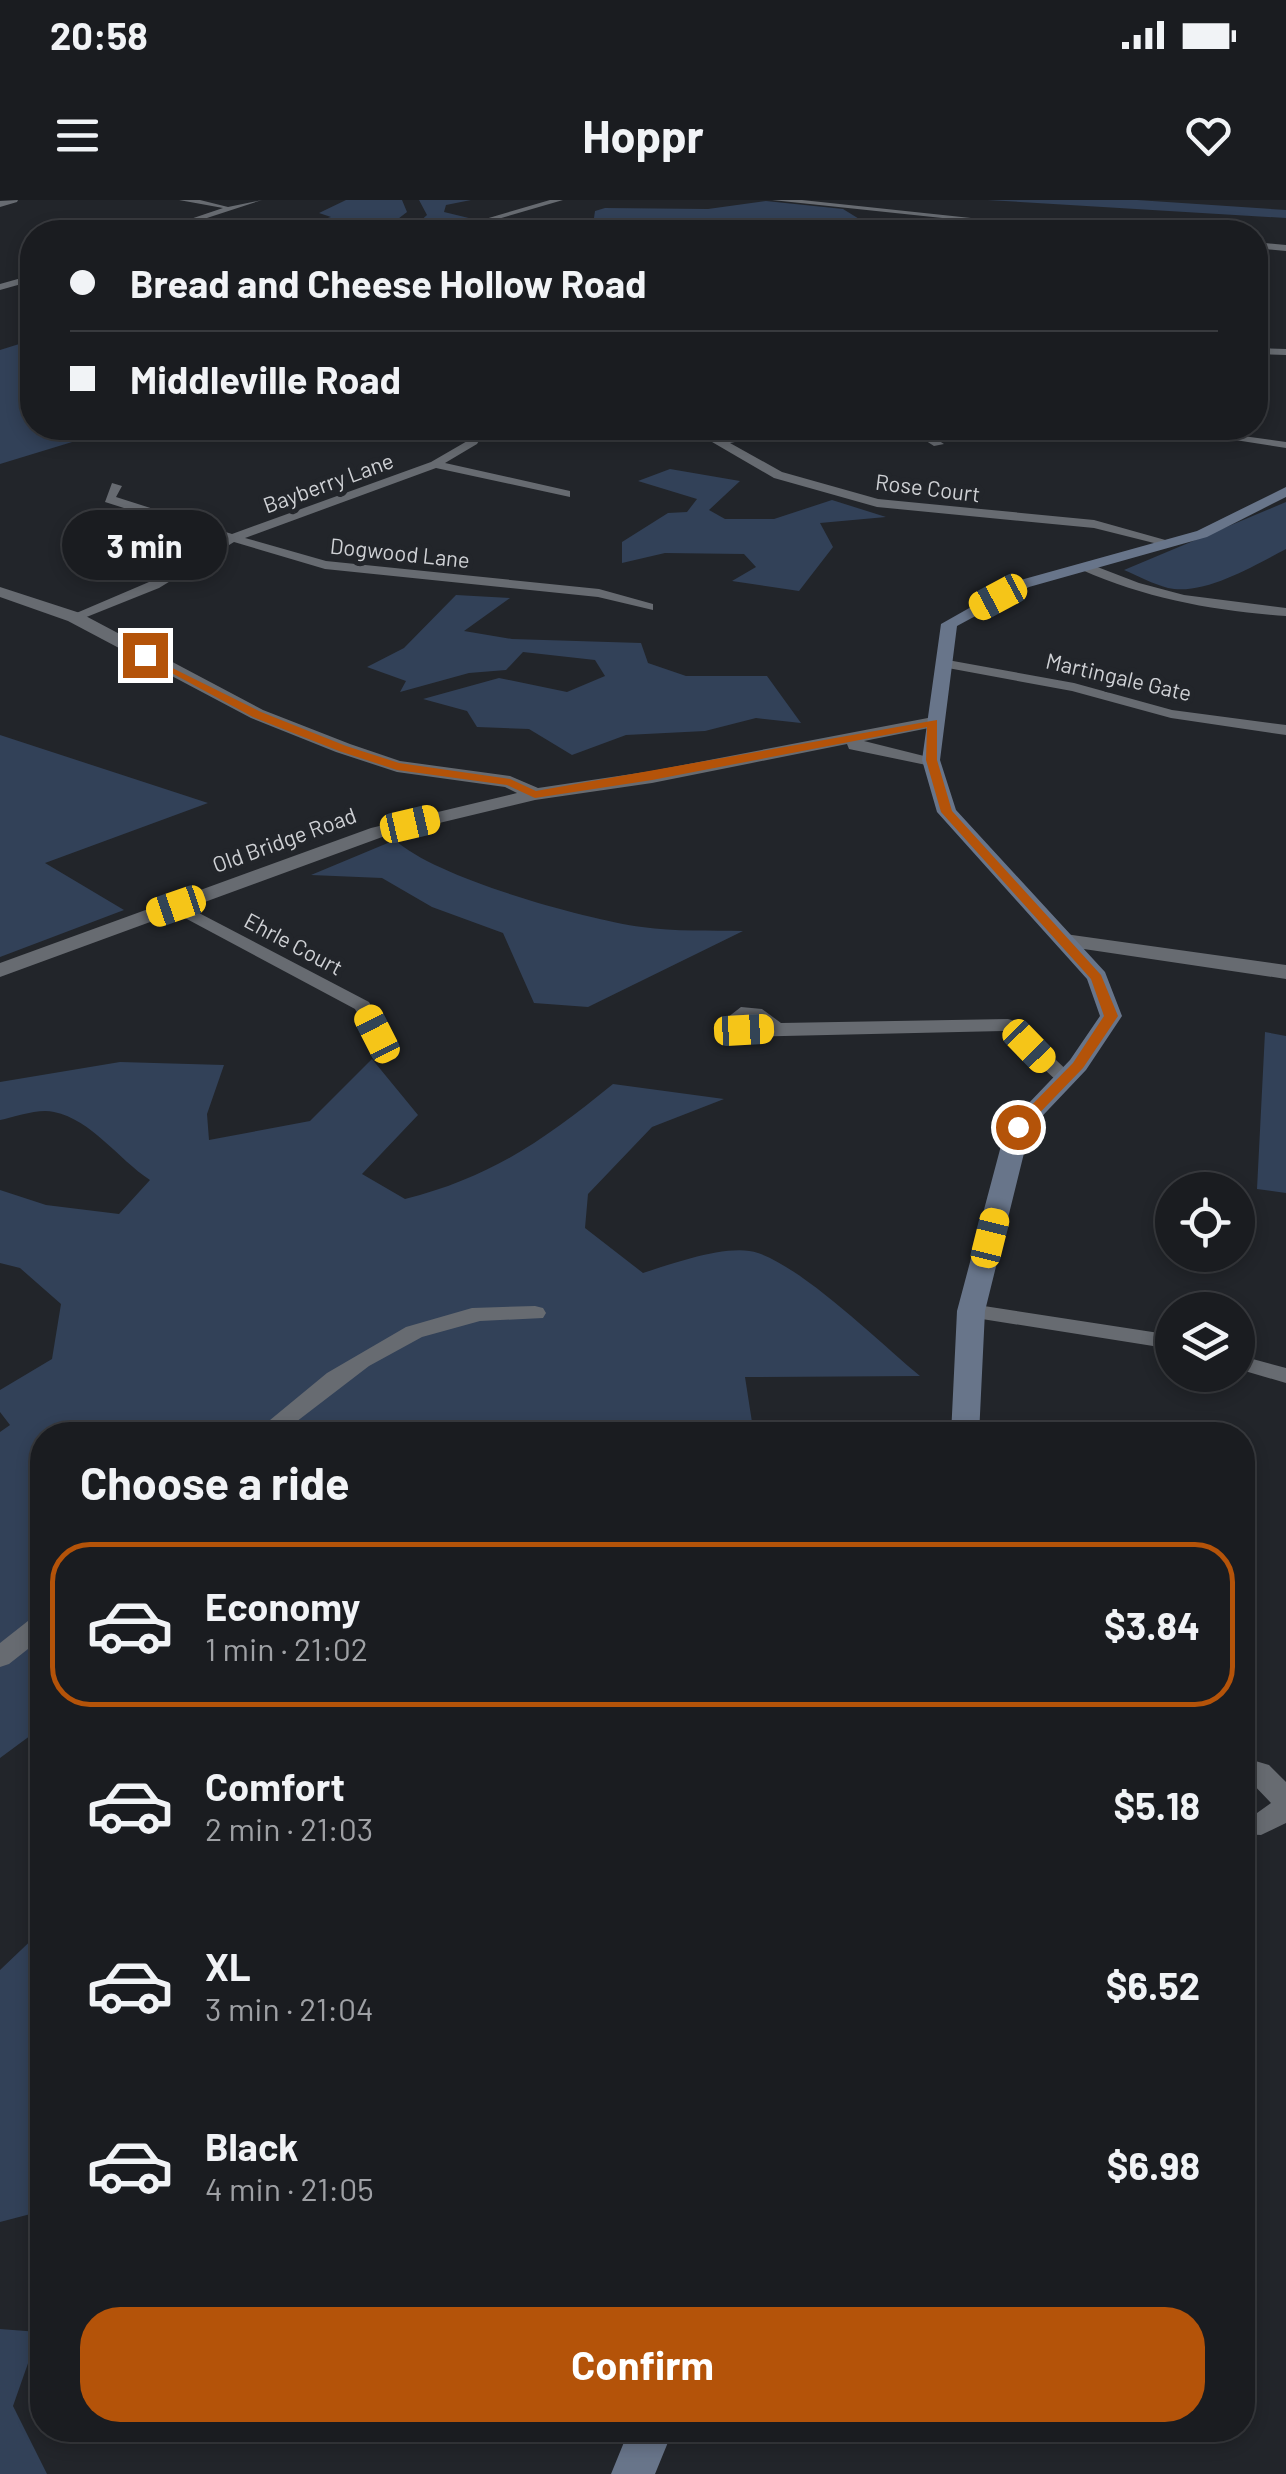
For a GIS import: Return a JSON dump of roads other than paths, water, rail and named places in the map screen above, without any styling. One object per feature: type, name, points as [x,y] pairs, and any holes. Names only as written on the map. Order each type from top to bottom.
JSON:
[{"type":"main road","points":[[966,1422],[971,1311],[1018,1127],[1066,1078],[1111,1016],[1097,978],[946,812],[931,760],[933,722],[949,624],[1023,584],[1202,534],[1286,491]]},
{"type":"main road","points":[[633,2474],[646,2442]]},
{"type":"street","points":[[0,204],[14,200]]},
{"type":"street","points":[[183,200],[232,208]]},
{"type":"street","points":[[194,220],[258,200]]},
{"type":"street","points":[[488,220],[559,200]]},
{"type":"street","points":[[776,200],[972,220]]},
{"type":"street","points":[[16,270],[20,272]]},
{"type":"street","name":"Bayberry Lane","points":[[74,617],[154,585],[230,540],[436,464],[473,440]]},
{"type":"street","points":[[724,441],[730,440]]},
{"type":"street","points":[[932,440],[938,444]]},
{"type":"street","points":[[1256,440],[1286,444]]},
{"type":"street","name":"Rose Court","points":[[724,441],[778,475],[878,503],[1094,524],[1170,543]]},
{"type":"street","points":[[436,464],[566,494]]},
{"type":"street","name":"Dogwood Lane","points":[[116,486],[110,499],[230,540],[325,566],[599,592],[648,607]]},
{"type":"street","points":[[1087,567],[1116,581],[1170,596],[1286,612]]},
{"type":"street","points":[[0,592],[74,617],[257,714],[342,748],[397,766],[510,782],[535,794]]},
{"type":"street","name":"Martingale Gate","points":[[942,663],[1074,688],[1171,714],[1286,730]]},
{"type":"street","name":"Old Bridge Road","points":[[0,970],[378,832],[535,794],[933,722]]},
{"type":"street","points":[[835,742],[931,760]]},
{"type":"street","name":"Ehrle Court","points":[[176,906],[362,1006],[377,1034]]},
{"type":"street","points":[[1065,940],[1286,972]]},
{"type":"street","points":[[776,1029],[1008,1025],[1066,1078]]},
{"type":"street","points":[[971,1311],[1155,1339]]},
{"type":"street","points":[[280,1422],[351,1365],[411,1333],[472,1314],[534,1314]]},
{"type":"street","points":[[1255,1367],[1286,1376]]},
{"type":"street","points":[[0,1657],[30,1633]]},
{"type":"street","points":[[1255,1772],[1286,1803],[1269,1823],[1255,1827]]}]
